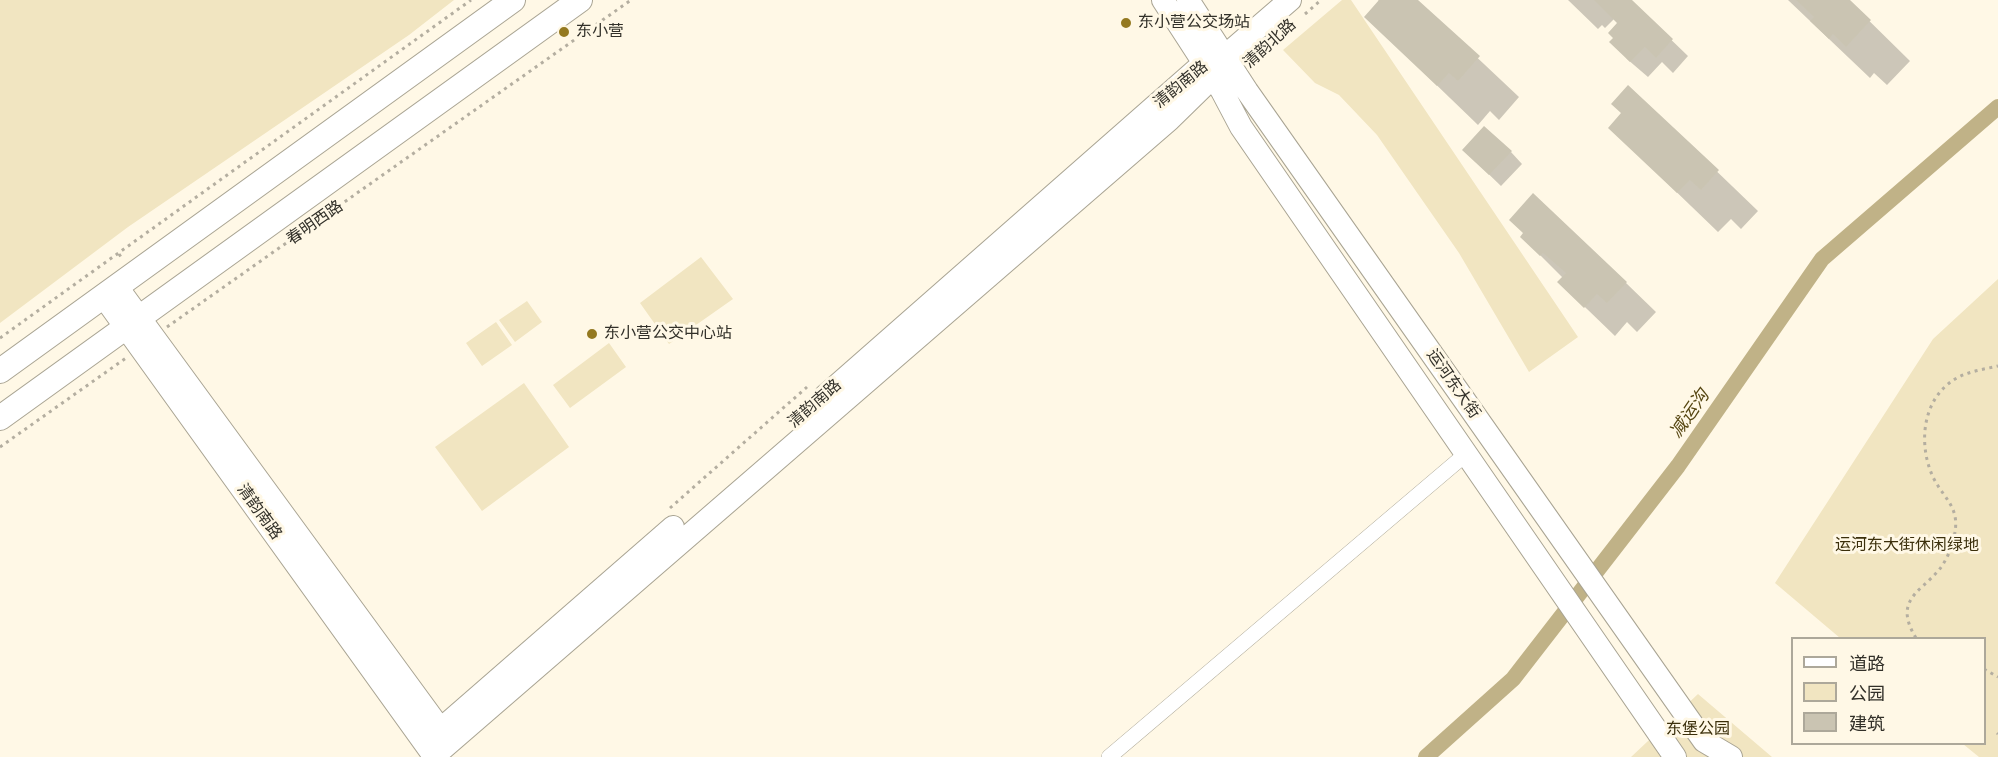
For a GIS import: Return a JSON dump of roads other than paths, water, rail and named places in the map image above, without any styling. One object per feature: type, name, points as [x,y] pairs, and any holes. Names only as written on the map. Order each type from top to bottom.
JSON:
[{"type":"main road","points":[[0,371],[513,0]]},
{"type":"main road","name":"春明西路","points":[[0,418],[141,333],[580,0]]},
{"type":"main road","name":"运河东大街","points":[[1163,0],[1214,65],[1547,518],[1704,741],[1731,757]]},
{"type":"main road","name":"运河东大街","points":[[1188,0],[1241,127],[1676,757]]},
{"type":"main road","name":"清韵北路","points":[[1214,65],[1297,8]]},
{"type":"main road","name":"清韵南路","points":[[110,292],[438,738],[1169,120],[1214,65]]},
{"type":"street","points":[[1109,757],[1466,454]]},
{"type":"waterway","name":"减运沟","points":[[1426,757],[1513,679],[1678,466],[1822,259],[1998,107]]},
{"type":"place","name":"东小营公交场站","points":[[1126,23]]},
{"type":"place","name":"东小营","points":[[564,32]]},
{"type":"place","name":"东小营公交中心站","points":[[592,334]]},
{"type":"park label","name":"运河东大街休闲绿地","points":[[1907,546]]},
{"type":"park label","name":"东堡公园","points":[[1698,730]]}]
